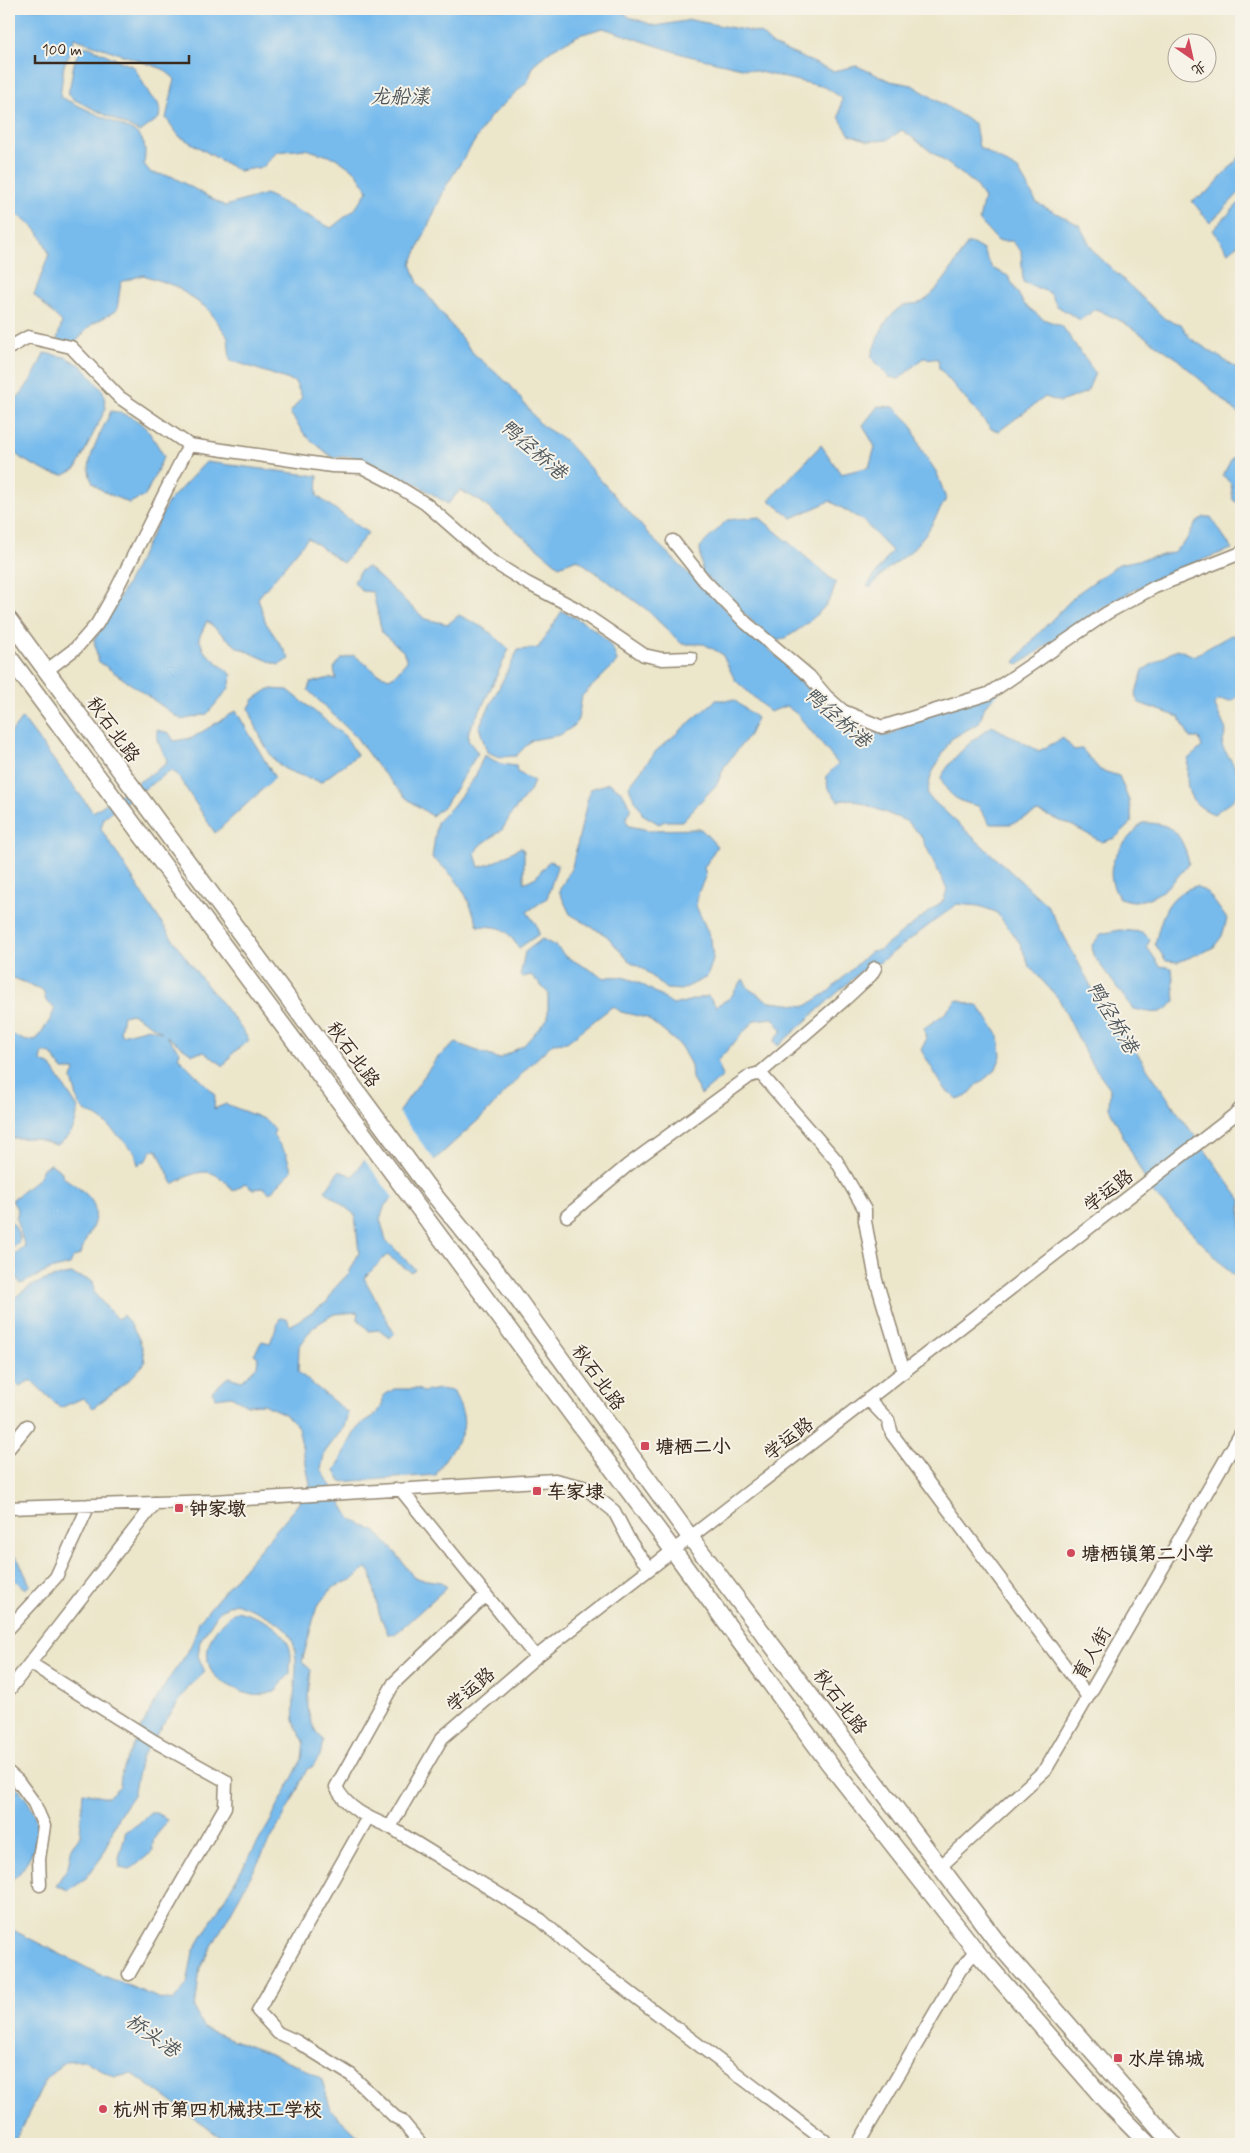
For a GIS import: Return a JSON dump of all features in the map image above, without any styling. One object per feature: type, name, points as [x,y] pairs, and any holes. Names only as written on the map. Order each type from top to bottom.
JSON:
[{"type":"main road","name":"秋石北路","points":[[9,620],[426,1185],[506,1283],[690,1537],[1004,1950],[1169,2139]]},
{"type":"main road","points":[[9,657],[828,1762],[976,1950],[1106,2100],[1148,2144]]},
{"type":"main road","points":[[1169,2139],[1186,2144]]},
{"type":"street","points":[[9,348],[28,337],[71,347],[119,397],[190,445],[332,466],[362,467],[426,504],[490,560],[527,583],[575,608],[644,655],[662,659],[691,658]]},
{"type":"street","points":[[46,671],[76,648],[97,624],[190,445]]},
{"type":"street","points":[[673,541],[704,580],[746,623],[809,676],[826,696],[843,711],[882,727],[988,694],[1107,613],[1155,587],[1241,553]]},
{"type":"street","points":[[567,1216],[628,1165],[750,1076],[760,1073],[843,1001],[871,975],[875,968]]},
{"type":"street","points":[[760,1073],[836,1160],[866,1210],[865,1221],[876,1280],[904,1372]]},
{"type":"street","name":"学运路","points":[[390,1827],[442,1738],[536,1657],[1149,1182],[1241,1108]]},
{"type":"street","points":[[868,1399],[888,1420],[892,1434],[1088,1697]]},
{"type":"street","points":[[9,1448],[27,1426]]},
{"type":"street","name":"育人街","points":[[941,1866],[1046,1769],[1241,1433]]},
{"type":"street","points":[[9,1508],[155,1503],[554,1480],[584,1487],[614,1511],[629,1540],[650,1567]]},
{"type":"street","points":[[401,1490],[536,1657]]},
{"type":"street","points":[[9,1690],[155,1503]]},
{"type":"street","points":[[9,1628],[56,1577],[89,1505]]},
{"type":"street","points":[[486,1594],[394,1684],[336,1787],[342,1800],[368,1817],[390,1827],[541,1920],[579,1954],[828,2144]]},
{"type":"street","points":[[30,1663],[154,1741],[226,1781],[225,1807],[129,1974]]},
{"type":"street","points":[[9,1773],[18,1781],[34,1803],[44,1826],[39,1859],[40,1885]]},
{"type":"street","points":[[368,1817],[258,2011],[278,2033],[296,2041],[350,2075],[395,2117],[401,2120],[421,2144]]},
{"type":"street","points":[[858,2144],[960,1970],[976,1950]]},
{"type":"water","points":[[9,9],[620,9],[629,17],[656,26],[691,20],[760,33],[773,45],[833,71],[857,66],[890,81],[912,85],[975,124],[979,147],[1018,170],[1037,203],[1079,225],[1094,252],[1165,319],[1181,324],[1190,338],[1241,371],[1241,416],[1175,357],[1123,322],[1096,309],[1080,320],[1057,306],[1050,293],[1023,282],[1021,251],[1012,241],[998,241],[979,220],[984,198],[974,183],[902,130],[887,140],[868,141],[849,134],[839,117],[842,98],[825,87],[685,55],[603,28],[579,35],[551,50],[534,64],[528,81],[490,117],[446,186],[411,264],[418,283],[474,354],[510,385],[541,425],[565,440],[654,540],[736,620],[792,670],[820,702],[855,729],[889,736],[918,715],[961,692],[975,691],[993,682],[999,692],[985,706],[979,723],[951,739],[931,775],[927,795],[1048,906],[1092,988],[1178,1113],[1241,1200],[1241,1283],[1151,1191],[1109,1108],[1110,1088],[1088,1058],[1059,999],[1029,966],[1020,943],[996,912],[979,906],[957,904],[879,963],[869,964],[778,1046],[774,1041],[782,1030],[773,1018],[755,1020],[717,1061],[723,1076],[701,1095],[692,1078],[691,1065],[680,1045],[647,1018],[621,1012],[613,1006],[567,1042],[553,1043],[486,1113],[385,1205],[380,1219],[386,1240],[415,1269],[411,1272],[387,1255],[364,1278],[394,1333],[390,1338],[380,1330],[369,1331],[357,1318],[358,1312],[334,1314],[313,1327],[299,1347],[298,1372],[348,1413],[344,1427],[325,1452],[321,1469],[351,1519],[376,1532],[396,1553],[414,1578],[441,1582],[447,1587],[395,1634],[388,1634],[379,1613],[371,1573],[367,1568],[353,1579],[332,1588],[317,1606],[302,1662],[311,1670],[308,1707],[312,1723],[323,1741],[320,1756],[312,1767],[307,1769],[292,1801],[200,1968],[195,2009],[203,2028],[298,2065],[322,2080],[331,2110],[366,2144],[228,2144],[133,2074],[114,2077],[84,2060],[65,2061],[47,2078],[13,2144],[9,2140],[9,1928],[97,1973],[161,1999],[173,2001],[187,1984],[193,1952],[270,1822],[302,1759],[304,1741],[295,1725],[294,1716],[295,1653],[289,1633],[268,1616],[235,1603],[220,1610],[200,1641],[198,1656],[205,1672],[188,1688],[141,1758],[133,1795],[119,1815],[101,1858],[86,1878],[68,1890],[56,1885],[68,1867],[72,1846],[80,1836],[83,1792],[108,1797],[120,1786],[124,1766],[144,1723],[160,1693],[193,1641],[199,1621],[299,1503],[310,1484],[298,1427],[285,1414],[263,1404],[247,1405],[231,1396],[216,1398],[212,1391],[228,1377],[242,1381],[257,1366],[258,1357],[254,1354],[262,1341],[270,1343],[280,1318],[287,1318],[290,1326],[327,1302],[333,1290],[349,1273],[359,1253],[355,1215],[325,1191],[339,1171],[353,1176],[437,1058],[456,1043],[499,1059],[524,1045],[548,1018],[548,993],[531,975],[520,976],[525,952],[542,939],[557,947],[565,956],[605,978],[623,977],[632,980],[650,989],[673,1005],[708,996],[716,1006],[730,998],[743,979],[749,989],[770,1002],[806,1006],[828,992],[871,951],[880,950],[944,900],[947,889],[920,834],[906,821],[852,799],[838,801],[828,788],[826,776],[838,764],[797,714],[786,706],[770,712],[735,680],[722,654],[704,644],[682,644],[646,609],[577,559],[559,566],[480,501],[460,490],[448,504],[412,481],[379,466],[350,456],[333,458],[305,435],[290,413],[302,397],[295,382],[230,360],[228,337],[208,309],[175,286],[143,275],[121,282],[117,310],[91,325],[71,347],[57,340],[62,322],[34,295],[49,254],[34,228],[9,210]],"holes":[[[74,38],[163,69],[175,79],[166,118],[179,136],[239,171],[263,167],[277,152],[305,149],[336,158],[356,172],[368,190],[355,209],[331,228],[266,194],[225,206],[171,176],[151,173],[144,164],[145,150],[139,135],[60,97],[64,65],[70,54]]]},
{"type":"water","points":[[82,47],[89,47],[134,67],[151,97],[158,103],[159,118],[140,132],[73,99],[68,93],[74,64]]},
{"type":"water","points":[[1241,155],[1241,191],[1210,223],[1192,201],[1209,191]]},
{"type":"water","points":[[1241,201],[1241,242],[1228,252],[1213,230]]},
{"type":"water","points":[[967,244],[973,244],[983,250],[992,268],[1008,276],[1024,304],[1043,319],[1062,326],[1095,373],[1087,392],[1060,402],[1045,397],[999,431],[991,429],[939,368],[938,359],[923,358],[899,379],[889,377],[871,357],[879,336],[892,315],[903,306],[923,302],[931,295],[948,274]]},
{"type":"water","points":[[44,353],[65,357],[82,366],[103,391],[106,408],[76,469],[64,475],[49,473],[22,459],[9,448],[9,406],[30,381]]},
{"type":"water","points":[[878,406],[894,407],[911,424],[921,449],[937,473],[946,499],[928,531],[910,552],[885,571],[870,588],[867,586],[892,551],[862,520],[830,501],[792,518],[769,500],[821,445],[841,474],[869,467],[875,447],[863,425]]},
{"type":"water","points":[[111,411],[131,417],[144,426],[164,456],[145,496],[129,503],[97,487],[91,480],[89,471],[93,450]]},
{"type":"water","points":[[1241,450],[1241,505],[1233,500],[1231,484],[1223,475],[1232,458]]},
{"type":"water","points":[[206,462],[318,476],[317,496],[368,533],[343,563],[308,538],[258,598],[266,623],[290,659],[278,665],[237,647],[207,621],[199,638],[204,651],[232,675],[229,688],[207,714],[182,720],[98,661],[94,640],[127,584],[168,502]]},
{"type":"water","points":[[759,517],[836,583],[830,599],[813,618],[797,631],[773,642],[702,572],[700,547],[727,520]]},
{"type":"water","points":[[1204,517],[1211,517],[1232,549],[1182,568],[1119,598],[1018,665],[1015,662],[1037,635],[1078,593],[1119,564],[1172,553],[1185,542],[1195,524]]},
{"type":"water","points":[[368,567],[425,619],[448,624],[459,615],[486,629],[509,649],[469,730],[468,740],[478,753],[446,804],[432,816],[406,798],[377,766],[356,737],[308,690],[310,683],[330,678],[336,679],[334,668],[341,659],[354,655],[377,673],[389,678],[396,674],[407,661],[403,651],[382,633],[373,592],[362,591],[354,582],[360,571]]},
{"type":"water","points":[[562,611],[588,625],[603,637],[610,645],[617,662],[582,696],[578,719],[574,726],[560,735],[532,740],[516,756],[499,757],[487,752],[479,727],[518,650],[538,648]]},
{"type":"water","points":[[1231,635],[1241,637],[1241,694],[1232,701],[1218,700],[1214,704],[1226,730],[1222,746],[1236,770],[1239,783],[1235,797],[1214,814],[1197,804],[1189,793],[1187,778],[1188,759],[1202,747],[1199,738],[1190,738],[1179,717],[1139,703],[1135,696],[1143,670],[1177,649],[1194,656]]},
{"type":"water","points":[[269,689],[288,690],[346,737],[357,755],[321,782],[291,772],[280,766],[264,743],[249,708],[254,699]]},
{"type":"water","points":[[716,700],[734,700],[757,718],[749,735],[724,767],[717,784],[682,821],[665,821],[659,824],[642,814],[629,786],[656,751]]},
{"type":"water","points":[[236,711],[275,778],[215,833],[176,773],[170,771],[104,817],[101,829],[182,953],[249,1040],[234,1052],[224,1066],[204,1052],[192,1054],[166,1036],[180,1052],[178,1057],[215,1094],[214,1109],[226,1104],[266,1120],[275,1130],[273,1135],[286,1154],[292,1171],[270,1193],[264,1188],[253,1189],[245,1183],[233,1191],[219,1177],[213,1173],[206,1172],[191,1175],[173,1184],[157,1150],[152,1150],[146,1160],[138,1165],[135,1152],[101,1119],[85,1111],[79,1105],[72,1079],[75,1070],[63,1070],[51,1054],[43,1052],[41,1061],[51,1066],[78,1108],[74,1126],[70,1134],[56,1145],[34,1138],[9,1138],[9,1033],[26,1041],[37,1039],[50,1020],[55,1008],[46,1001],[43,990],[9,976],[9,735],[22,718],[93,812],[166,764],[167,760],[157,740],[157,730],[169,733],[174,741],[192,738]],"holes":[[[133,1014],[162,1032],[148,1028],[122,1035],[120,1032],[123,1016]]]},
{"type":"water","points":[[992,726],[1039,751],[1063,738],[1074,750],[1082,749],[1100,770],[1119,776],[1129,801],[1132,822],[1115,838],[1102,842],[1073,826],[1038,812],[1011,824],[990,824],[978,806],[960,800],[950,793],[941,777],[951,762],[964,749]]},
{"type":"water","points":[[484,755],[501,764],[516,766],[517,772],[534,781],[530,791],[512,813],[502,830],[478,847],[475,854],[479,867],[491,864],[521,847],[524,851],[524,883],[536,877],[549,861],[558,864],[547,898],[527,912],[536,924],[539,934],[519,948],[503,930],[478,926],[466,896],[456,880],[432,858],[437,822],[452,807],[475,777]]},
{"type":"water","points":[[609,783],[622,792],[631,807],[626,820],[629,826],[649,830],[701,829],[717,846],[704,868],[706,875],[698,893],[696,906],[711,939],[713,960],[707,977],[681,990],[666,989],[645,970],[628,960],[607,936],[570,914],[559,891],[572,867],[590,789]]},
{"type":"water","points":[[1142,823],[1162,825],[1175,832],[1183,845],[1189,863],[1166,888],[1151,897],[1135,901],[1119,898],[1113,886],[1112,866],[1120,849]]},
{"type":"water","points":[[1196,886],[1208,893],[1227,919],[1222,936],[1213,948],[1178,962],[1166,961],[1155,944],[1163,916],[1178,895]]},
{"type":"water","points":[[1119,930],[1142,932],[1150,939],[1147,947],[1160,966],[1172,968],[1175,1001],[1165,1010],[1151,1012],[1133,1009],[1093,955],[1092,945],[1101,934]]},
{"type":"water","points":[[957,1000],[979,1007],[999,1036],[1001,1056],[995,1071],[978,1084],[967,1096],[958,1100],[944,1088],[921,1050],[926,1040],[924,1028],[943,1015]]},
{"type":"water","points":[[51,1164],[62,1172],[62,1176],[90,1198],[94,1205],[94,1221],[81,1254],[73,1258],[70,1265],[50,1270],[21,1284],[13,1273],[16,1265],[14,1255],[25,1247],[16,1219],[18,1211],[12,1200],[39,1178],[43,1168]]},
{"type":"water","points":[[9,1220],[14,1224],[20,1238],[18,1244],[9,1248]]},
{"type":"water","points":[[71,1274],[93,1281],[94,1293],[117,1319],[123,1315],[132,1326],[141,1343],[144,1356],[145,1363],[129,1380],[93,1408],[83,1398],[60,1408],[31,1380],[20,1386],[9,1380],[9,1303],[23,1291],[37,1283]]},
{"type":"water","points":[[394,1389],[418,1389],[423,1392],[439,1389],[453,1391],[463,1418],[461,1436],[436,1475],[341,1482],[335,1471],[351,1438],[361,1425],[377,1413],[383,1396]]},
{"type":"water","points":[[9,1550],[19,1561],[30,1585],[25,1589],[9,1575]]},
{"type":"water","points":[[237,1611],[269,1623],[287,1641],[291,1652],[290,1673],[275,1692],[257,1696],[248,1694],[224,1683],[212,1672],[207,1654],[212,1637],[222,1622]]},
{"type":"water","points":[[9,1781],[28,1801],[36,1821],[37,1834],[33,1850],[25,1865],[9,1881]]},
{"type":"water","points":[[149,1813],[156,1813],[167,1819],[153,1841],[153,1851],[130,1870],[120,1868],[119,1858],[126,1831],[138,1824]]},
{"type":"pier","points":[[397,1110],[435,1161],[394,1199],[363,1158]]},
{"type":"place","name":"塘栖二小","points":[[645,1446]]},
{"type":"place","name":"车家埭","points":[[537,1491]]},
{"type":"place","name":"钟家墩","points":[[179,1508]]},
{"type":"place","name":"塘栖镇第二小学","points":[[1071,1553]]},
{"type":"place","name":"水岸锦城","points":[[1118,2058]]},
{"type":"place","name":"杭州市第四机械技工学校","points":[[103,2109]]},
{"type":"water label","name":"龙船漾","points":[[400,96]]},
{"type":"water label","name":"鸭径桥港","points":[[534,449]]},
{"type":"water label","name":"鸭径桥港","points":[[838,717]]},
{"type":"water label","name":"鸭径桥港","points":[[1113,1017]]},
{"type":"water label","name":"桥头港","points":[[153,2035]]}]
